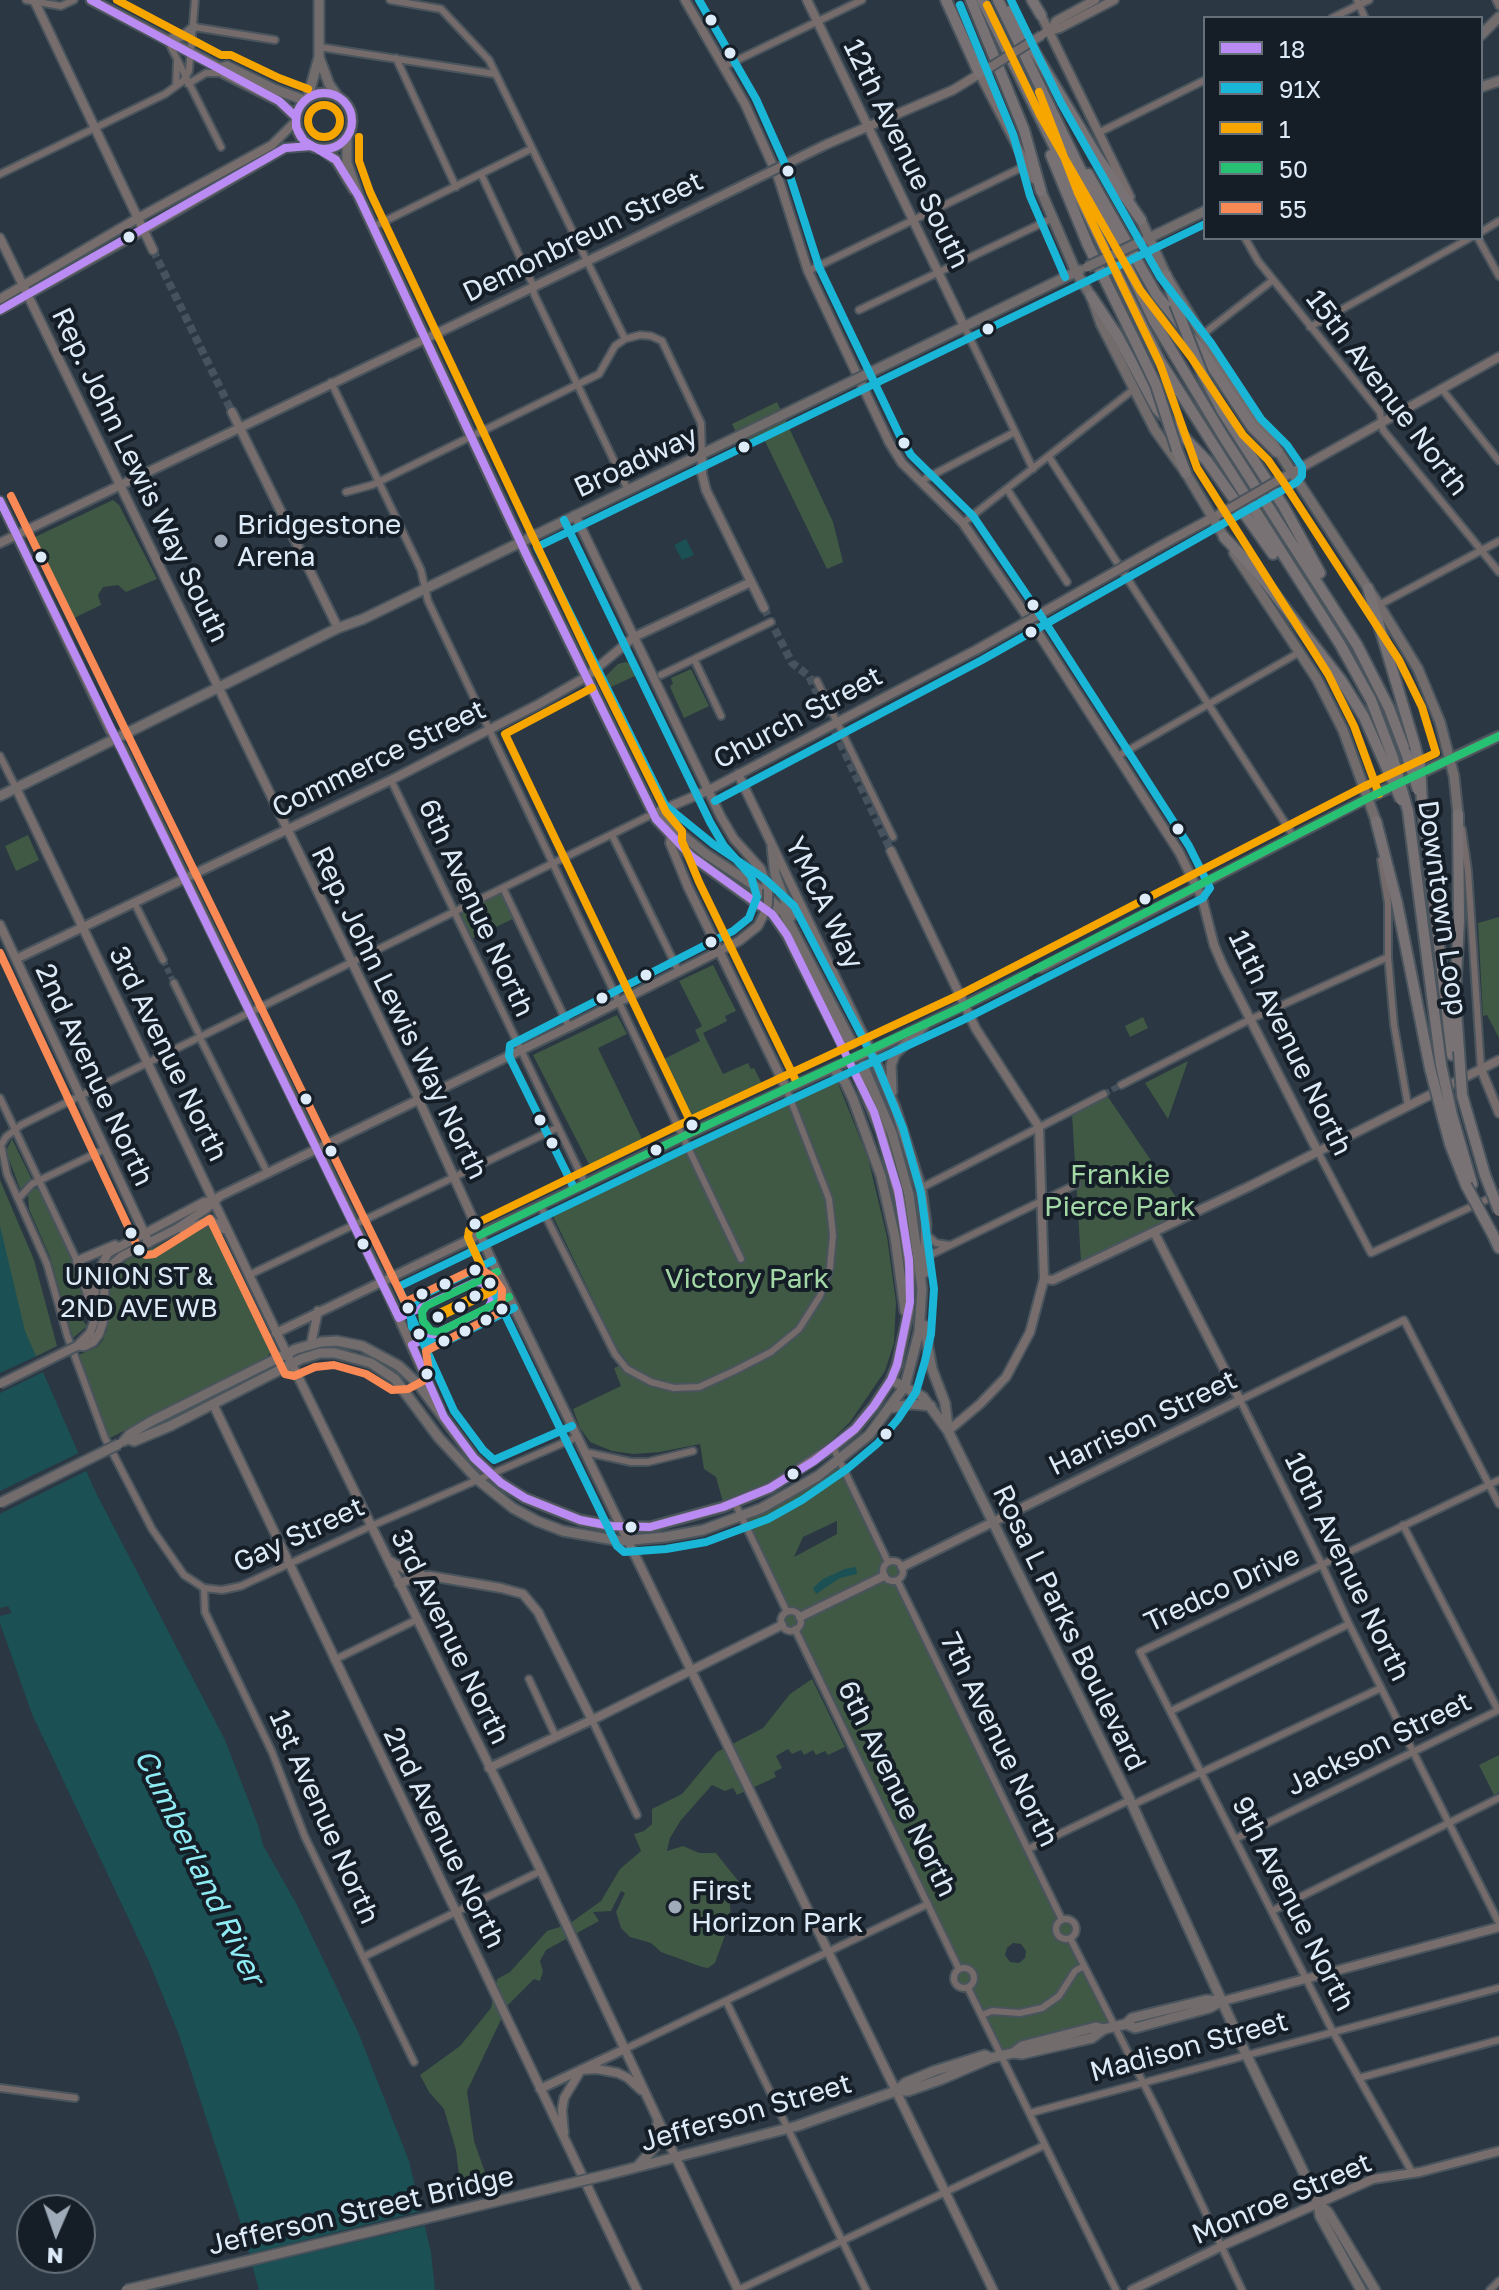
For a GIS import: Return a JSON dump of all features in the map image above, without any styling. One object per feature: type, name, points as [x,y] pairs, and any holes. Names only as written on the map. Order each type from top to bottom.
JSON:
[{"type":"highway","points":[[946,0],[984,71]]},
{"type":"highway","points":[[971,0],[1024,130],[1041,191]]},
{"type":"highway","points":[[982,0],[1160,361],[1340,644],[1371,700],[1389,760]]},
{"type":"highway","points":[[1001,0],[1050,109],[1154,321],[1223,436],[1329,598],[1372,673],[1410,749]]},
{"type":"highway","points":[[1001,0],[1097,156],[1141,220]]},
{"type":"highway","points":[[1035,0],[1041,15]]},
{"type":"highway","points":[[1026,90],[1067,198],[1156,385],[1186,473]]},
{"type":"highway","points":[[1050,109],[1156,294],[1201,350],[1252,427],[1277,452]]},
{"type":"highway","points":[[1166,275],[1202,373],[1222,411],[1294,525],[1329,598]]},
{"type":"highway","points":[[1091,296],[1117,335],[1157,409],[1207,461],[1279,561],[1310,598]]},
{"type":"highway","points":[[1224,537],[1258,573],[1341,680],[1389,760]]},
{"type":"highway","points":[[1368,588],[1410,749]]},
{"type":"highway","name":"Downtown Loop","points":[[1410,749],[1420,766],[1422,803],[1456,1053]]},
{"type":"highway","name":"Downtown Loop","points":[[1389,760],[1397,794],[1408,811],[1435,1067]]},
{"type":"highway","points":[[1458,814],[1456,1053],[1466,1113],[1499,1211]]},
{"type":"highway","points":[[1376,821],[1448,1117],[1469,1184],[1499,1248]]},
{"type":"main road","points":[[91,0],[279,101],[296,120],[299,135],[338,163],[359,197]]},
{"type":"main road","points":[[296,120],[306,99],[319,52],[319,0]]},
{"type":"main road","points":[[1483,33],[1499,17]]},
{"type":"main road","points":[[168,40],[185,35],[194,27]]},
{"type":"main road","points":[[319,52],[329,84],[348,106],[352,118],[347,137],[347,163],[359,197],[658,823],[691,856],[774,916],[848,1045],[798,935],[775,874],[772,847]]},
{"type":"main road","points":[[221,70],[227,66],[274,89],[306,99],[323,93],[338,97]]},
{"type":"main road","points":[[316,148],[336,147],[347,137]]},
{"type":"main road","points":[[1041,191],[1076,272],[1091,296],[1101,324],[1155,430],[1186,473],[1317,679],[1343,730],[1376,821]]},
{"type":"main road","name":"Broadway","points":[[0,796],[338,628],[363,619],[1203,212]]},
{"type":"main road","points":[[1141,220],[1145,240],[1202,335],[1409,654],[1433,703],[1450,760],[1458,814]]},
{"type":"main road","points":[[1368,798],[1499,736]]},
{"type":"main road","points":[[655,813],[706,854],[758,888],[784,913],[798,935]]},
{"type":"main road","points":[[895,1107],[891,1082],[891,1065],[895,1054],[925,1025]]},
{"type":"main road","points":[[124,1441],[134,1441],[170,1426],[312,1355],[335,1353],[360,1359],[395,1379],[439,1438],[478,1480],[513,1508],[563,1531],[628,1541],[687,1533],[740,1517],[786,1496],[869,1435],[905,1386],[919,1332],[926,1257],[921,1188],[895,1107],[868,1052]]},
{"type":"main road","points":[[837,1066],[853,1099],[881,1176],[897,1247],[906,1321]]},
{"type":"main road","points":[[0,1503],[124,1441],[150,1422],[287,1354],[311,1344],[337,1341],[362,1346],[388,1358],[410,1375],[474,1458],[492,1474],[525,1498],[580,1520],[621,1527],[650,1527],[735,1503],[783,1481],[855,1429],[891,1380],[906,1321],[911,1281],[902,1210],[881,1131],[859,1067],[892,1133],[909,1195],[922,1289]]},
{"type":"main road","points":[[922,1301],[931,1363],[945,1403],[948,1431]]},
{"type":"main road","points":[[891,1380],[905,1386]]},
{"type":"main road","name":"Rosa L Parks Boulevard","points":[[905,1386],[931,1406],[948,1431],[1131,1802],[1318,2203],[1320,2216],[1361,2290]]},
{"type":"main road","points":[[890,1409],[906,1404],[931,1406]]},
{"type":"main road","name":"Jefferson Street","points":[[606,2175],[788,2128],[896,2091],[908,2091],[996,2057],[1092,2038],[1104,2029],[1126,2024],[1132,2018],[1206,2000],[1223,2001]]},
{"type":"main road","points":[[637,2167],[655,2147],[658,2122]]},
{"type":"main road","name":"Jefferson Street Bridge","points":[[126,2290],[606,2175]]},
{"type":"main road","name":"Rosa L Parks Boulevard","points":[[1318,2203],[1328,2212],[1375,2290]]},
{"type":"street","points":[[31,1],[61,6],[74,0]]},
{"type":"street","points":[[189,80],[195,0]]},
{"type":"street","points":[[390,0],[441,9],[489,60],[625,339]]},
{"type":"street","name":"11th Avenue North","points":[[685,0],[745,104],[778,177],[808,271],[889,442],[902,463],[963,523],[1179,852],[1198,887],[1214,945],[1371,1253],[1499,1194]]},
{"type":"street","name":"12th Avenue South","points":[[807,0],[965,328]]},
{"type":"street","points":[[725,66],[862,0]]},
{"type":"street","name":"Demonbreun Street","points":[[1048,31],[1056,21],[1095,0]]},
{"type":"street","name":"Demonbreun Street","points":[[0,543],[825,145],[953,90],[1048,31],[1114,0]]},
{"type":"street","points":[[1335,16],[1358,2],[1369,0]]},
{"type":"street","points":[[1496,0],[1499,6]]},
{"type":"street","points":[[31,1],[153,250]]},
{"type":"street","points":[[1041,15],[1141,220]]},
{"type":"street","points":[[194,27],[275,40]]},
{"type":"street","points":[[168,40],[221,147]]},
{"type":"street","points":[[319,52],[396,58],[495,74]]},
{"type":"street","points":[[176,86],[177,58]]},
{"type":"street","points":[[396,58],[456,187]]},
{"type":"street","points":[[0,174],[176,86],[221,70]]},
{"type":"street","points":[[984,71],[1041,191]]},
{"type":"street","points":[[1098,133],[1203,81]]},
{"type":"street","points":[[0,310],[138,218],[272,145],[296,120]]},
{"type":"street","points":[[0,299],[25,291],[144,230],[285,148],[316,148]]},
{"type":"street","points":[[373,227],[531,149]]},
{"type":"street","points":[[808,271],[1027,165]]},
{"type":"street","points":[[481,174],[533,285],[534,294],[628,490]]},
{"type":"street","points":[[859,310],[1053,218]]},
{"type":"street","name":"Rep. John Lewis Way South","points":[[0,238],[218,688]]},
{"type":"street","name":"15th Avenue North","points":[[1246,240],[1273,280],[1380,412],[1383,430],[1499,572]]},
{"type":"street","points":[[1310,327],[1466,240]]},
{"type":"street","points":[[1479,240],[1499,276]]},
{"type":"street","points":[[1202,335],[1273,280]]},
{"type":"street","points":[[965,328],[1033,469]]},
{"type":"street","points":[[346,492],[380,481],[599,374],[610,352],[625,339],[646,335],[662,341],[701,423],[702,474],[706,490],[764,608]]},
{"type":"street","name":"Church Street","points":[[15,1129],[350,961],[655,813],[709,790],[976,650],[1499,357]]},
{"type":"street","points":[[331,382],[421,570],[428,601],[741,1259]]},
{"type":"street","points":[[1441,388],[1499,461]]},
{"type":"street","points":[[963,523],[1134,389]]},
{"type":"street","points":[[232,412],[338,628]]},
{"type":"street","points":[[921,481],[1015,432]]},
{"type":"street","points":[[1049,457],[1294,837]]},
{"type":"street","points":[[1007,489],[1067,582]]},
{"type":"street","points":[[0,501],[382,1281],[444,1417]]},
{"type":"street","points":[[159,1238],[220,1196],[719,952],[749,934],[763,916],[768,904],[768,889],[761,869],[734,839],[723,820],[575,515]]},
{"type":"street","points":[[1379,605],[1499,541]]},
{"type":"street","name":"Commerce Street","points":[[16,959],[391,780],[586,677],[634,637],[751,582]]},
{"type":"street","points":[[661,675],[771,622]]},
{"type":"street","points":[[1118,756],[1300,652]]},
{"type":"street","points":[[694,659],[721,716]]},
{"type":"street","points":[[817,681],[893,837]]},
{"type":"street","name":"Rep. John Lewis Way North","points":[[218,688],[418,1098],[577,1437],[993,2290]]},
{"type":"street","points":[[0,756],[16,788]]},
{"type":"street","name":"YMCA Way","points":[[738,774],[868,1052]]},
{"type":"street","name":"6th Avenue North","points":[[391,780],[585,1183]]},
{"type":"street","name":"3rd Avenue North","points":[[16,788],[276,1333],[541,1871],[738,2290]]},
{"type":"street","points":[[1041,968],[1368,798]]},
{"type":"street","points":[[1458,814],[1468,871],[1481,1069],[1499,1113]]},
{"type":"street","points":[[1376,821],[1388,903],[1388,957],[1394,1028],[1408,1106]]},
{"type":"street","points":[[612,835],[679,972]]},
{"type":"street","points":[[540,1205],[615,1354],[627,1369],[651,1382],[674,1388],[697,1387],[771,1352],[799,1329],[820,1296],[830,1268],[833,1235],[829,1199],[786,1088],[688,887],[670,843],[671,836]]},
{"type":"street","points":[[891,851],[964,1006],[1039,1127],[1044,1279],[1030,1332],[1016,1361],[992,1392],[948,1431]]},
{"type":"street","points":[[503,888],[569,1027]]},
{"type":"street","points":[[134,902],[163,960]]},
{"type":"street","name":"2nd Avenue North","points":[[0,925],[149,1243]]},
{"type":"street","points":[[1121,1085],[1251,1019],[1388,957]]},
{"type":"street","points":[[276,1333],[1024,976]]},
{"type":"street","points":[[174,983],[198,1032]]},
{"type":"street","points":[[202,1042],[268,1174]]},
{"type":"street","points":[[1044,1279],[1053,1280],[1154,1232],[1499,1060]]},
{"type":"street","points":[[921,1188],[1104,1094]]},
{"type":"street","points":[[0,1098],[77,1261],[94,1322]]},
{"type":"street","points":[[249,1275],[557,1128]]},
{"type":"street","name":"Gay Street","points":[[15,1129],[1,1145],[7,1174],[47,1264],[67,1335],[105,1438],[152,1529],[184,1575],[204,1588],[236,1589],[371,1526],[577,1437]]},
{"type":"street","points":[[18,1199],[32,1184],[105,1149]]},
{"type":"street","points":[[926,1257],[1077,1184]]},
{"type":"street","points":[[0,1384],[77,1346],[102,1328],[98,1269],[108,1253],[204,1202],[215,1201]]},
{"type":"street","points":[[92,1337],[105,1276],[110,1266],[122,1256],[206,1220],[216,1222],[228,1232]]},
{"type":"street","name":"10th Avenue North","points":[[1154,1232],[1499,1925]]},
{"type":"street","points":[[926,1234],[936,1243],[953,1245]]},
{"type":"street","points":[[77,1261],[106,1247],[120,1245]]},
{"type":"street","points":[[311,1344],[318,1311]]},
{"type":"street","name":"Harrison Street","points":[[902,1567],[1404,1320],[1489,1484]]},
{"type":"street","points":[[395,1379],[410,1375],[417,1370],[419,1362]]},
{"type":"street","name":"2nd Avenue North","points":[[213,1404],[637,2290]]},
{"type":"street","points":[[833,1447],[888,1562]]},
{"type":"street","points":[[585,1452],[631,1462],[648,1462],[693,1451]]},
{"type":"street","name":"Tredco Drive","points":[[1140,1652],[1499,1480]]},
{"type":"street","points":[[1489,1484],[1499,1504]]},
{"type":"street","points":[[735,1503],[787,1612]]},
{"type":"street","points":[[1403,1525],[1499,1711]]},
{"type":"street","points":[[387,1559],[406,1570],[430,1576],[513,1590],[532,1602],[637,1815]]},
{"type":"street","points":[[888,1562],[897,1562],[902,1567],[897,1580],[884,1576],[883,1569],[888,1562]]},
{"type":"street","points":[[399,1584],[415,1577],[430,1576]]},
{"type":"street","points":[[800,1617],[884,1576]]},
{"type":"street","name":"7th Avenue North","points":[[897,1580],[1062,1920]]},
{"type":"street","name":"1st Avenue North","points":[[204,1588],[205,1612],[272,1752],[305,1837],[414,2062]]},
{"type":"street","points":[[782,1625],[788,1630],[800,1625],[800,1617],[795,1612],[787,1612]]},
{"type":"street","points":[[782,1625],[782,1618],[787,1612]]},
{"type":"street","points":[[334,1660],[416,1620]]},
{"type":"street","points":[[1171,1711],[1349,1624]]},
{"type":"street","points":[[489,1768],[782,1625]]},
{"type":"street","name":"6th Avenue North","points":[[795,1629],[959,1969]]},
{"type":"street","name":"9th Avenue North","points":[[1140,1652],[1333,2032],[1413,2174]]},
{"type":"street","points":[[529,1679],[556,1737]]},
{"type":"street","points":[[1028,1849],[1201,1773],[1381,1688]]},
{"type":"street","name":"Jackson Street","points":[[1235,1839],[1499,1711]]},
{"type":"street","points":[[1272,1911],[1499,1798]]},
{"type":"street","points":[[363,1957],[541,1871]]},
{"type":"street","points":[[540,2089],[928,1904]]},
{"type":"street","name":"7th Avenue North","points":[[1069,1919],[1076,1925],[1076,1933],[1070,1938],[1063,1939],[1057,1934],[1057,1925],[1062,1920],[1069,1919]]},
{"type":"street","name":"Jefferson Street","points":[[1223,2001],[1499,1925]]},
{"type":"street","name":"7th Avenue North","points":[[1070,1938],[1242,2290]]},
{"type":"street","points":[[982,2015],[992,2011],[1020,2013],[1042,2008],[1059,1996],[1075,1971],[1084,1966]]},
{"type":"street","name":"6th Avenue North","points":[[967,1968],[973,1973],[974,1981],[968,1988],[960,1988],[954,1982],[954,1974],[959,1969],[967,1968]]},
{"type":"street","name":"6th Avenue North","points":[[968,1988],[982,2015],[996,2057],[1030,2113],[1116,2290]]},
{"type":"street","name":"Madison Street","points":[[1030,2113],[1499,1988]]},
{"type":"street","points":[[726,2001],[866,2290]]},
{"type":"street","points":[[1359,2078],[1499,2040]]},
{"type":"street","points":[[581,2070],[618,2073],[646,2095]]},
{"type":"street","points":[[566,2142],[562,2110],[564,2098],[581,2070]]},
{"type":"street","points":[[0,2088],[75,2098]]},
{"type":"street","points":[[738,2290],[1045,2145]]},
{"type":"street","name":"Monroe Street","points":[[1132,2290],[1221,2246],[1373,2179],[1413,2174],[1499,2151]]},
{"type":"street","points":[[1490,2290],[1499,2281]]},
{"type":"green space","points":[[777,402],[833,522],[843,562],[827,569],[764,439],[744,448],[732,424]]},
{"type":"green space","points":[[113,500],[119,505],[157,579],[126,592],[118,585],[103,587],[98,595],[101,605],[70,620],[32,543],[33,538]]},
{"type":"green space","points":[[626,662],[639,666],[641,673],[605,690],[601,681],[618,664]]},
{"type":"green space","points":[[691,669],[709,706],[684,718],[670,686],[673,684],[671,678]]},
{"type":"green space","points":[[28,835],[39,860],[16,871],[5,846]]},
{"type":"green space","points":[[503,888],[517,917],[471,939],[458,909]]},
{"type":"green space","points":[[1499,917],[1499,1038],[1487,1015],[1483,1016],[1478,923]]},
{"type":"green space","points":[[713,965],[736,1011],[725,1016],[727,1021],[703,1033],[723,1074],[748,1063],[763,1086],[689,1123],[658,1062],[700,1041],[695,1030],[702,1026],[679,981]]},
{"type":"green space","points":[[617,1015],[627,1034],[598,1048],[644,1143],[592,1170],[533,1055]]},
{"type":"green space","points":[[1143,1017],[1148,1028],[1130,1037],[1125,1026]]},
{"type":"green space","points":[[1188,1061],[1168,1119],[1145,1083]]},
{"type":"green space","name":"Victory Park","points":[[835,1076],[868,1158],[887,1237],[896,1302],[894,1343],[885,1371],[850,1422],[812,1459],[773,1482],[723,1502],[716,1477],[704,1469],[700,1444],[634,1454],[612,1451],[590,1442],[580,1428],[573,1409],[621,1386],[614,1368],[628,1362],[617,1349],[551,1212]]},
{"type":"green space","name":"Frankie Pierce Park","points":[[1108,1097],[1186,1212],[1081,1262],[1072,1114]]},
{"type":"green space","points":[[12,1139],[32,1180],[20,1189],[6,1151]]},
{"type":"green space","points":[[0,1180],[34,1260],[57,1346],[21,1364],[0,1260]]},
{"type":"green space","points":[[33,1187],[39,1190],[71,1255],[88,1300],[91,1315],[83,1321],[87,1326],[73,1338],[50,1257],[29,1209],[28,1194]]},
{"type":"green space","points":[[208,1222],[219,1228],[273,1341],[274,1349],[266,1358],[110,1438],[76,1356],[97,1347],[103,1340],[107,1330],[107,1285],[112,1273],[127,1260]]},
{"type":"green space","points":[[839,1460],[888,1561],[901,1566],[902,1574],[897,1580],[1062,1920],[1069,1919],[1075,1924],[1076,1932],[1071,1939],[1115,2026],[1101,2033],[1002,2056],[968,1988],[960,1988],[954,1982],[959,1968],[795,1630],[787,1630],[782,1625],[782,1618],[787,1612],[740,1517]],"holes":[[[837,1521],[837,1534],[794,1557],[803,1537]],[[1013,1943],[1021,1944],[1026,1951],[1025,1958],[1019,1963],[1010,1962],[1005,1955]]]},
{"type":"green space","points":[[812,1679],[845,1747],[828,1755],[825,1751],[816,1755],[813,1750],[804,1755],[801,1750],[792,1754],[788,1749],[776,1756],[782,1768],[774,1772],[776,1777],[737,1795],[733,1788],[725,1791],[712,1785],[681,1820],[670,1838],[667,1851],[683,1846],[699,1853],[716,1853],[739,1882],[730,1905],[731,1919],[715,1963],[708,1968],[702,1967],[661,1952],[651,1943],[630,1937],[621,1928],[616,1912],[625,1893],[621,1891],[611,1911],[593,1912],[599,1921],[546,1950],[540,1961],[543,1971],[540,1981],[534,1979],[508,2005],[467,2091],[474,2141],[492,2192],[462,2200],[456,2150],[444,2109],[429,2092],[420,2075],[460,2046],[491,2008],[497,1979],[510,1972],[547,1931],[569,1924],[601,1901],[620,1869],[641,1851],[634,1834],[652,1824],[652,1809],[682,1794],[717,1752],[763,1728],[790,1694]]},
{"type":"green space","points":[[1499,1755],[1499,1792],[1494,1795],[1479,1765]]},
{"type":"water","points":[[686,539],[694,555],[682,560],[674,545]]},
{"type":"water","name":"Cumberland River","points":[[0,1226],[25,1331],[95,1491],[225,1740],[263,1845],[297,1905],[358,2032],[409,2161],[431,2252],[435,2290],[259,2290],[241,2224],[179,2035],[150,1964],[32,1714],[0,1623],[0,1616],[12,1613],[8,1606],[0,1608]]},
{"type":"water","points":[[856,1567],[857,1574],[840,1578],[816,1594],[813,1588],[823,1579]]},
{"type":"pier","points":[[39,1355],[47,1370],[0,1393],[0,1373]]},
{"type":"pier","points":[[83,1451],[90,1469],[0,1514],[0,1491]]},
{"type":"pier","points":[[421,2211],[424,2226],[253,2266],[249,2254]]},
{"type":"tunnel","points":[[153,250],[232,412]]},
{"type":"tunnel","points":[[764,608],[792,663],[809,676],[891,851]]},
{"type":"tunnel","points":[[163,960],[174,983]]},
{"type":"tunnel","points":[[1024,976],[1041,968]]},
{"type":"tunnel","points":[[1104,1094],[1121,1085]]},
{"type":"transit line","name":"18","points":[[91,0],[279,101],[296,117]]},
{"type":"transit line","name":"1","points":[[117,0],[221,55],[231,55],[308,89]]},
{"type":"transit line","name":"91X","points":[[572,1426],[494,1460],[454,1411],[398,1287],[969,1017],[1203,898],[1210,888],[1189,846],[973,516],[911,455],[900,436],[819,267],[789,173],[756,99],[699,0]]},
{"type":"transit line","name":"91X","points":[[715,801],[982,660],[1297,482],[1302,476],[1302,467],[1287,445],[1261,419],[1211,343],[1160,277],[1061,103],[1011,0]]},
{"type":"transit line","name":"91X","points":[[960,5],[1013,134],[1030,196],[1065,277]]},
{"type":"transit line","name":"1","points":[[481,1266],[468,1237],[469,1230],[475,1224],[959,995],[1363,787],[1436,753],[1422,707],[1399,660],[1268,460],[1243,435],[1191,357],[1140,290],[1040,115],[987,5]]},
{"type":"transit line","name":"1","points":[[1039,92],[1078,193],[1160,364],[1197,468],[1328,674],[1354,726],[1379,794]]},
{"type":"transit line","name":"18","points":[[324,93],[344,101],[352,121],[344,141],[324,149],[304,141],[296,121],[304,101],[324,93]]},
{"type":"transit line","name":"1","points":[[324,105],[335,110],[340,121],[335,132],[324,137],[313,132],[308,121],[313,110],[324,105]]},
{"type":"transit line","name":"18","points":[[296,117],[296,127],[304,141],[336,160],[359,197],[527,556],[656,819],[691,856],[772,914],[787,935],[874,1112],[898,1190],[909,1260],[910,1302],[897,1365],[874,1406],[855,1429],[814,1461],[770,1488],[723,1507],[650,1527],[611,1526],[580,1520],[525,1498],[501,1483],[474,1458],[444,1417],[412,1345]]},
{"type":"transit line","name":"1","points":[[359,137],[359,161],[370,192],[589,656],[666,812],[682,831],[682,841],[699,882],[797,1083]]},
{"type":"transit line","name":"18","points":[[0,310],[285,148],[311,146]]},
{"type":"transit line","name":"91X","points":[[469,1240],[617,1546],[624,1552],[706,1542],[768,1519],[847,1469],[878,1443],[898,1419],[916,1392],[925,1361],[931,1334],[934,1289],[921,1193],[903,1128],[878,1067],[794,906],[765,879],[713,844],[665,805],[537,547],[1203,225]]},
{"type":"transit line","name":"55","points":[[0,953],[139,1250],[146,1255],[154,1254],[210,1219],[285,1374],[294,1376],[315,1367],[334,1365],[366,1374],[392,1390],[408,1389],[423,1381],[429,1371],[426,1351],[501,1312],[502,1290],[494,1278],[481,1269],[470,1271],[405,1302],[11,496]]},
{"type":"transit line","name":"18","points":[[0,501],[399,1318]]},
{"type":"transit line","name":"91X","points":[[564,520],[710,822],[724,846],[751,876],[757,897],[749,918],[733,931],[510,1045],[509,1056],[574,1188]]},
{"type":"transit line","name":"1","points":[[592,688],[505,734],[695,1131]]},
{"type":"transit line","name":"50","points":[[480,1235],[964,1006],[1368,798],[1499,736]]},
{"type":"transit line","name":"91X","points":[[492,1261],[419,1297],[410,1310],[412,1327],[425,1341],[441,1344],[514,1308]]},
{"type":"transit line","name":"50","points":[[497,1272],[426,1306],[422,1312],[423,1321],[431,1331],[439,1332],[509,1297]]},
{"type":"transit line","name":"18","points":[[399,1318],[475,1282],[483,1283],[491,1295],[488,1308],[412,1345]]},
{"type":"transit line","name":"1","points":[[492,1288],[493,1291],[435,1319],[435,1315],[492,1288]]},
{"type":"place","name":"Bridgestone Arena","points":[[221,541]]},
{"type":"place","name":"UNION ST & 2ND AVE WB","points":[[139,1250]]},
{"type":"place","name":"First Horizon Park","points":[[675,1907]]}]
